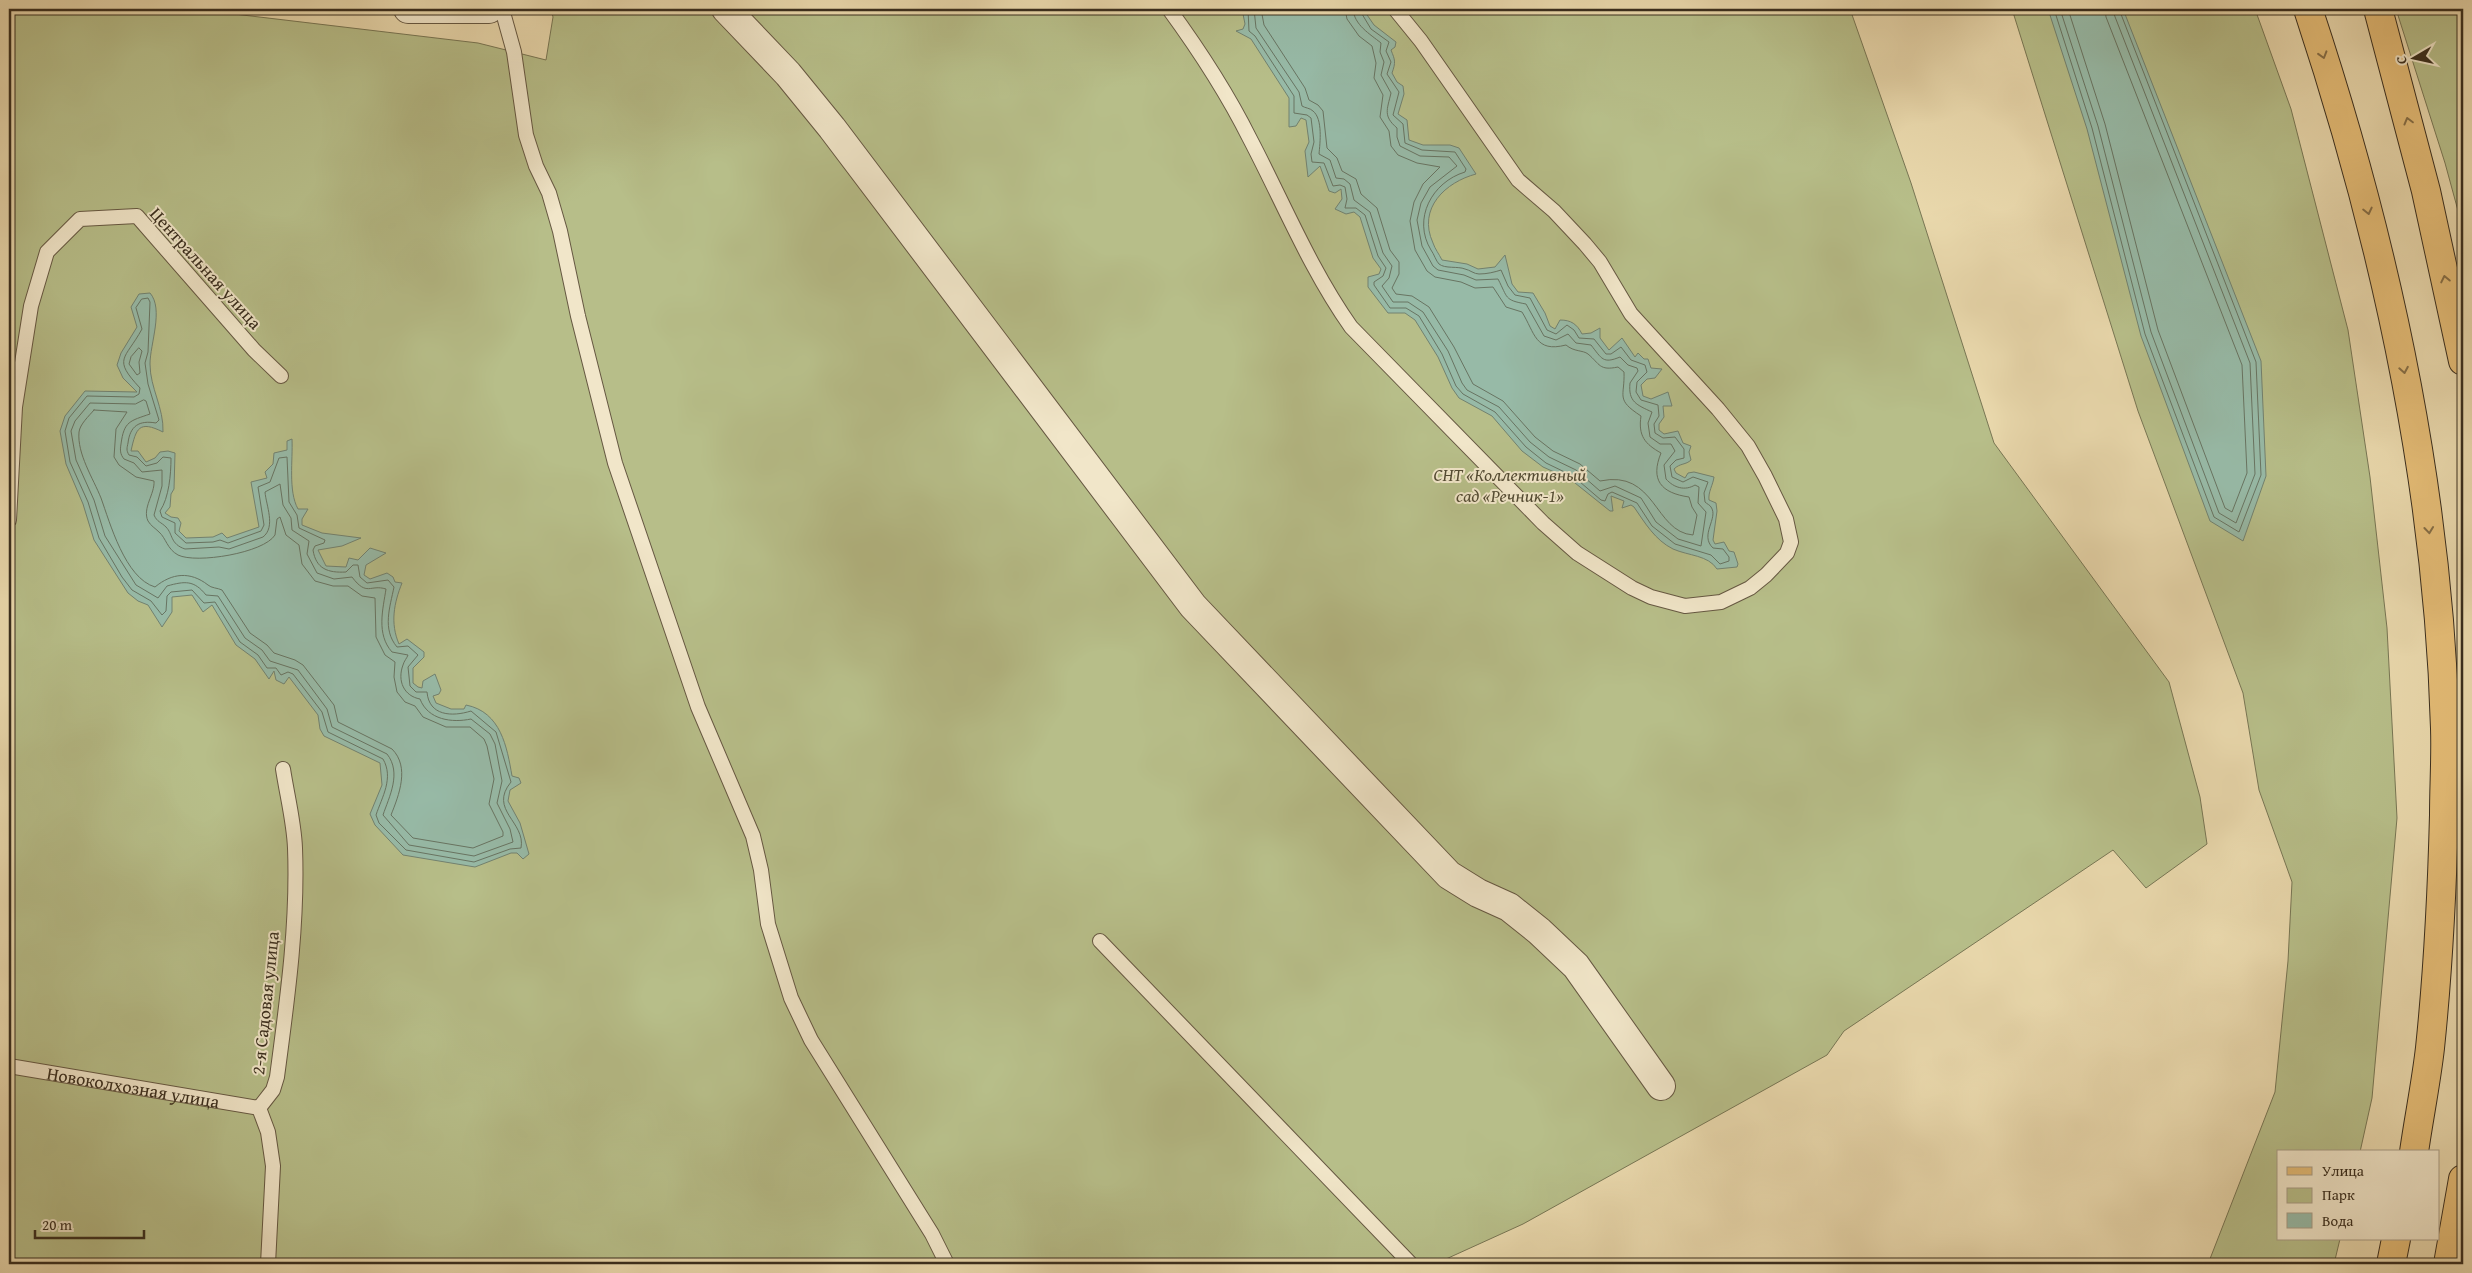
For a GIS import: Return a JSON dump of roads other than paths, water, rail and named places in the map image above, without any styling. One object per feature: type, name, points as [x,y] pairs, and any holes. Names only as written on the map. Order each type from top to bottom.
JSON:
[{"type":"main road","points":[[2308,9],[2362,186],[2398,333],[2424,478],[2438,610],[2446,730],[2442,898],[2430,1049],[2414,1150]]},
{"type":"main road","points":[[2378,9],[2426,191],[2463,361]]},
{"type":"main road","points":[[2448,1264],[2463,1179]]},
{"type":"main road","points":[[2391,1264],[2396,1240]]},
{"type":"street","points":[[408,9],[489,9]]},
{"type":"street","points":[[726,9],[788,74],[832,128],[1193,606],[1449,875],[1478,893],[1509,907],[1539,931],[1576,966],[1661,1086]]},
{"type":"lane","points":[[502,9],[514,52],[526,134],[536,166],[549,194],[560,231],[578,316],[615,463],[698,707],[753,836],[761,870],[768,924],[791,998],[811,1040],[948,1264]]},
{"type":"lane","points":[[1169,9],[1218,82],[1250,139],[1330,297],[1351,327],[1543,524],[1603,571],[1651,597],[1685,606],[1705,605],[1736,596],[1750,588],[1778,564],[1787,553],[1791,542],[1786,519],[1766,476],[1748,446],[1631,314],[1600,262],[1554,211],[1518,180],[1425,47],[1395,9]]},
{"type":"lane","name":"Центральная улица","points":[[9,520],[15,407],[31,306],[47,252],[80,219],[137,216],[254,350],[281,376]]},
{"type":"lane","name":"2-я Садовая улица","points":[[259,1108],[273,1090],[277,1077],[291,964],[295,847],[283,769]]},
{"type":"lane","points":[[1100,941],[1410,1264]]},
{"type":"lane","name":"Новоколхозная улица","points":[[9,1066],[259,1108]]},
{"type":"lane","points":[[259,1108],[268,1132],[273,1166],[268,1264]]},
{"type":"water","points":[[1242,9],[1363,9],[1374,25],[1396,42],[1395,47],[1391,50],[1394,61],[1392,73],[1397,82],[1403,86],[1404,94],[1398,114],[1407,120],[1409,140],[1423,145],[1450,145],[1459,148],[1476,174],[1454,183],[1437,198],[1432,208],[1429,230],[1442,260],[1467,264],[1478,269],[1495,267],[1505,255],[1512,284],[1518,292],[1533,293],[1545,313],[1550,326],[1555,329],[1560,320],[1567,321],[1576,325],[1582,334],[1591,333],[1600,328],[1600,338],[1609,350],[1622,338],[1635,357],[1638,353],[1644,359],[1648,359],[1651,368],[1662,369],[1655,378],[1647,379],[1641,385],[1643,396],[1651,399],[1668,392],[1672,406],[1663,406],[1664,417],[1659,424],[1659,430],[1664,434],[1678,431],[1683,443],[1691,446],[1689,452],[1691,460],[1674,469],[1676,473],[1685,478],[1688,473],[1694,472],[1714,477],[1709,497],[1709,500],[1716,503],[1717,511],[1713,540],[1715,544],[1724,542],[1729,551],[1734,552],[1738,564],[1737,567],[1717,569],[1703,558],[1673,549],[1656,536],[1634,507],[1631,505],[1622,508],[1624,501],[1611,496],[1613,511],[1610,511],[1570,479],[1543,467],[1522,451],[1492,416],[1459,398],[1452,388],[1438,357],[1415,320],[1405,313],[1388,313],[1368,287],[1368,277],[1379,274],[1381,269],[1373,258],[1360,217],[1354,212],[1346,214],[1335,209],[1342,199],[1341,189],[1335,193],[1329,191],[1320,166],[1308,177],[1305,151],[1309,142],[1306,120],[1301,118],[1296,126],[1289,127],[1289,98],[1251,39],[1236,31],[1243,29],[1245,24]]},
{"type":"water","points":[[2048,9],[2123,9],[2261,361],[2266,476],[2243,541],[2210,521],[2141,336],[2087,129]]},
{"type":"water","points":[[150,293],[156,308],[156,317],[150,364],[152,381],[163,423],[163,432],[155,428],[140,428],[131,451],[138,451],[146,462],[155,458],[160,452],[168,451],[175,453],[174,489],[171,494],[170,507],[165,513],[171,517],[178,518],[181,523],[179,531],[186,538],[213,537],[222,533],[227,538],[259,527],[251,482],[267,478],[265,472],[273,464],[274,453],[287,450],[287,441],[292,439],[292,475],[295,502],[298,509],[308,509],[302,519],[302,525],[322,533],[361,538],[342,546],[318,550],[326,566],[346,567],[349,558],[358,560],[370,548],[386,553],[366,565],[364,575],[370,579],[387,573],[393,577],[395,582],[402,583],[394,613],[396,636],[399,644],[407,639],[424,652],[424,657],[413,668],[413,683],[422,688],[423,681],[435,674],[441,690],[439,694],[433,696],[436,703],[451,709],[464,709],[466,705],[478,709],[495,723],[500,732],[508,754],[512,776],[519,778],[521,783],[510,790],[508,801],[520,823],[529,854],[523,859],[517,853],[511,853],[475,867],[403,855],[375,825],[370,814],[382,785],[380,763],[324,736],[320,729],[318,715],[289,677],[284,684],[276,680],[274,671],[269,679],[255,659],[236,645],[212,605],[203,612],[192,595],[172,597],[172,612],[162,627],[148,605],[138,601],[128,593],[94,540],[83,504],[66,464],[60,431],[65,416],[85,391],[137,392],[123,378],[117,365],[121,353],[137,327],[131,307],[139,294]]},
{"type":"park label","name":"СНТ «Коллективный сад «Речник-1»","points":[[1510,484]]}]
